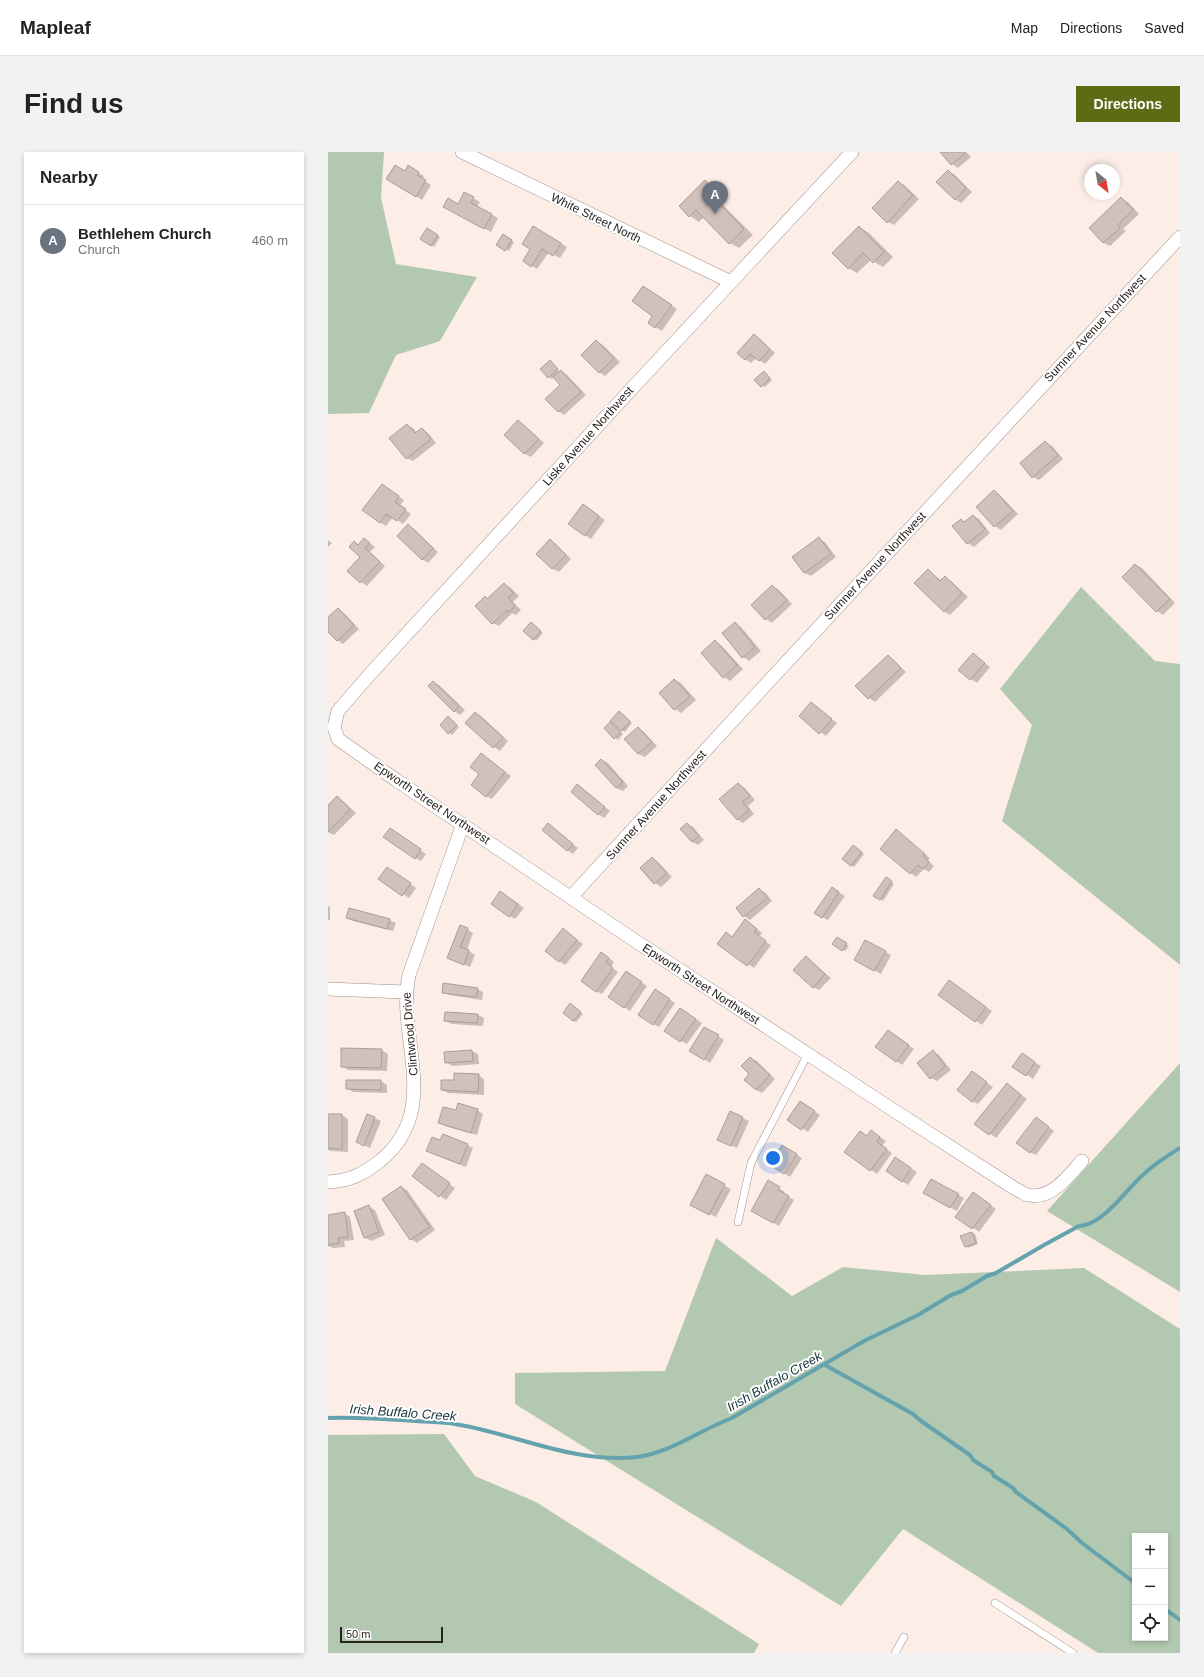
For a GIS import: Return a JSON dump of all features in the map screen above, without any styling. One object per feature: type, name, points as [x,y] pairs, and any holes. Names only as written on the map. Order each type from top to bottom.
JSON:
[{"type":"street","name":"White Street North","points":[[462,152],[731,282]]},
{"type":"street","name":"Liske Avenue Northwest","points":[[331,726],[338,711],[348,698],[852,152]]},
{"type":"street","name":"Sumner Avenue Northwest","points":[[571,897],[1180,237]]},
{"type":"street","name":"Epworth Street Northwest","points":[[331,726],[338,739],[628,936],[890,1108],[1028,1195],[1044,1195],[1057,1187],[1082,1161]]},
{"type":"street","name":"Clintwood Drive","points":[[328,1182],[356,1178],[368,1171],[389,1154],[404,1132],[413,1106],[415,1083],[405,992],[409,975],[463,824]]},
{"type":"street","points":[[328,989],[405,992]]},
{"type":"lane","points":[[738,1222],[751,1163],[808,1054]]},
{"type":"lane","points":[[995,1603],[1073,1653]]},
{"type":"lane","points":[[895,1653],[904,1637]]},
{"type":"green space","points":[[328,152],[384,152],[381,198],[396,264],[477,277],[440,341],[396,355],[369,413],[328,414]]},
{"type":"green space","points":[[1081,587],[1155,661],[1180,664],[1180,965],[1002,821],[1032,725],[1000,689]]},
{"type":"green space","points":[[1180,1063],[1180,1292],[1047,1211]]},
{"type":"green space","points":[[716,1238],[792,1296],[843,1267],[925,1275],[1084,1268],[1180,1329],[1180,1653],[1098,1653],[903,1529],[841,1606],[515,1404],[515,1373],[665,1371]]},
{"type":"green space","points":[[444,1434],[475,1476],[536,1502],[759,1644],[754,1653],[328,1653],[328,1435]]},
{"type":"building","points":[[940,152],[964,152],[965,153],[951,165]]},
{"type":"building","points":[[395,165],[405,171],[408,165],[419,172],[417,175],[426,180],[416,197],[386,179]]},
{"type":"building","points":[[948,170],[966,188],[955,200],[936,182]]},
{"type":"building","points":[[705,180],[716,191],[712,196],[744,229],[729,244],[696,210],[689,217],[679,206]]},
{"type":"building","points":[[898,181],[913,195],[887,223],[872,208]]},
{"type":"building","points":[[464,192],[474,197],[471,203],[492,214],[484,229],[443,207],[448,198],[458,204]]},
{"type":"building","points":[[1121,197],[1133,210],[1118,225],[1120,228],[1103,243],[1089,228],[1118,200],[1120,200]]},
{"type":"building","points":[[533,226],[561,243],[553,256],[542,249],[531,267],[523,261],[530,249],[522,244]]},
{"type":"building","points":[[859,226],[884,252],[873,263],[863,253],[848,269],[832,253]]},
{"type":"building","points":[[427,228],[438,235],[431,246],[420,239]]},
{"type":"building","points":[[503,234],[512,240],[505,251],[496,245]]},
{"type":"building","points":[[643,286],[672,305],[655,328],[648,323],[652,316],[632,301]]},
{"type":"building","points":[[754,334],[770,349],[759,361],[750,354],[745,360],[737,353]]},
{"type":"building","points":[[596,340],[614,358],[599,373],[581,355]]},
{"type":"building","points":[[550,360],[558,369],[548,378],[540,369]]},
{"type":"building","points":[[561,370],[581,392],[558,412],[545,399],[560,385],[553,377]]},
{"type":"building","points":[[764,371],[770,378],[761,387],[754,380]]},
{"type":"building","points":[[518,420],[539,439],[524,454],[504,435]]},
{"type":"building","points":[[407,424],[415,433],[422,428],[431,439],[406,459],[389,438]]},
{"type":"building","points":[[1045,441],[1058,455],[1032,478],[1020,463]]},
{"type":"building","points":[[382,484],[399,496],[395,502],[406,509],[397,521],[386,514],[380,523],[362,510]]},
{"type":"building","points":[[994,490],[1013,511],[994,527],[976,507]]},
{"type":"building","points":[[583,504],[599,516],[585,536],[568,524]]},
{"type":"building","points":[[973,515],[985,529],[967,544],[952,526],[961,519],[964,522]]},
{"type":"building","points":[[408,524],[433,548],[422,560],[397,536]]},
{"type":"building","points":[[819,537],[831,554],[804,573],[792,557]]},
{"type":"building","points":[[364,538],[370,543],[365,548],[380,562],[360,583],[347,571],[360,557],[349,547],[354,541],[358,545]]},
{"type":"building","points":[[550,539],[566,555],[552,569],[536,554]]},
{"type":"building","points":[[1135,564],[1170,599],[1156,612],[1122,577]]},
{"type":"building","points":[[928,569],[940,581],[945,576],[962,593],[944,612],[914,583]]},
{"type":"building","points":[[504,583],[513,593],[508,598],[515,606],[509,612],[507,610],[492,624],[475,606],[485,596],[487,599]]},
{"type":"building","points":[[772,585],[787,600],[765,620],[751,605]]},
{"type":"building","points":[[338,608],[354,625],[337,641],[328,632],[328,617]]},
{"type":"building","points":[[531,622],[541,631],[533,640],[523,631]]},
{"type":"building","points":[[735,622],[755,647],[742,658],[722,633]]},
{"type":"building","points":[[715,640],[737,665],[723,678],[701,653]]},
{"type":"building","points":[[973,653],[985,663],[970,680],[958,670]]},
{"type":"building","points":[[888,655],[901,668],[868,699],[855,686]]},
{"type":"building","points":[[674,679],[690,696],[674,710],[659,693]]},
{"type":"building","points":[[433,681],[459,706],[454,712],[428,686]]},
{"type":"building","points":[[811,702],[832,719],[819,734],[799,716]]},
{"type":"building","points":[[619,711],[630,721],[622,731],[610,721]]},
{"type":"building","points":[[475,712],[503,737],[493,748],[465,723]]},
{"type":"building","points":[[448,716],[457,725],[448,734],[440,725]]},
{"type":"building","points":[[610,722],[621,732],[614,739],[604,728]]},
{"type":"building","points":[[638,727],[652,742],[638,754],[624,739]]},
{"type":"building","points":[[481,753],[505,772],[486,797],[471,785],[479,774],[470,767]]},
{"type":"building","points":[[601,759],[623,782],[616,788],[595,765]]},
{"type":"building","points":[[738,783],[750,796],[742,802],[749,810],[737,820],[719,799]]},
{"type":"building","points":[[577,784],[605,807],[598,815],[571,792]]},
{"type":"building","points":[[337,796],[350,809],[328,832],[328,805]]},
{"type":"building","points":[[548,823],[573,844],[567,851],[542,830]]},
{"type":"building","points":[[687,823],[699,836],[692,842],[680,829]]},
{"type":"building","points":[[390,828],[421,849],[415,859],[383,837]]},
{"type":"building","points":[[896,829],[925,854],[923,856],[929,862],[923,869],[918,865],[910,874],[880,849]]},
{"type":"building","points":[[853,845],[862,852],[851,866],[842,859]]},
{"type":"building","points":[[652,857],[667,873],[654,884],[640,868]]},
{"type":"building","points":[[387,867],[411,883],[402,896],[378,879]]},
{"type":"building","points":[[886,877],[892,881],[880,900],[873,896]]},
{"type":"building","points":[[832,887],[839,892],[822,918],[814,913]]},
{"type":"building","points":[[759,888],[767,898],[743,917],[736,908]]},
{"type":"building","points":[[500,891],[518,904],[509,917],[491,904]]},
{"type":"building","points":[[349,908],[390,919],[387,929],[346,918]]},
{"type":"building","points":[[745,919],[757,929],[754,932],[766,941],[747,966],[717,944],[726,932],[732,937]]},
{"type":"building","points":[[460,925],[468,928],[460,947],[469,950],[464,965],[447,958]]},
{"type":"building","points":[[563,928],[577,940],[559,962],[545,951]]},
{"type":"building","points":[[837,937],[847,943],[842,951],[832,944]]},
{"type":"building","points":[[865,940],[886,951],[874,971],[854,960]]},
{"type":"building","points":[[601,952],[609,958],[606,962],[613,968],[596,992],[581,981]]},
{"type":"building","points":[[806,956],[825,974],[813,988],[793,970]]},
{"type":"building","points":[[626,971],[642,982],[624,1008],[608,997]]},
{"type":"building","points":[[949,980],[986,1007],[975,1022],[938,995]]},
{"type":"building","points":[[443,983],[478,988],[476,997],[442,993]]},
{"type":"building","points":[[655,989],[670,999],[653,1025],[638,1015]]},
{"type":"building","points":[[570,1003],[581,1012],[573,1021],[563,1013]]},
{"type":"building","points":[[680,1008],[696,1019],[680,1042],[664,1031]]},
{"type":"building","points":[[445,1012],[478,1014],[477,1023],[444,1021]]},
{"type":"building","points":[[704,1027],[719,1035],[704,1060],[689,1051]]},
{"type":"building","points":[[888,1030],[909,1045],[896,1062],[875,1047]]},
{"type":"building","points":[[341,1048],[382,1049],[381,1068],[341,1067]]},
{"type":"building","points":[[472,1050],[473,1061],[445,1063],[444,1052]]},
{"type":"building","points":[[933,1050],[945,1066],[930,1079],[917,1063]]},
{"type":"building","points":[[1022,1053],[1035,1062],[1026,1076],[1012,1067]]},
{"type":"building","points":[[750,1057],[770,1075],[756,1090],[744,1080],[749,1074],[741,1066]]},
{"type":"building","points":[[972,1071],[987,1082],[972,1102],[957,1090]]},
{"type":"building","points":[[454,1073],[479,1074],[478,1092],[441,1090],[441,1080],[454,1080]]},
{"type":"building","points":[[346,1080],[381,1080],[381,1090],[346,1089]]},
{"type":"building","points":[[1007,1083],[1021,1095],[989,1135],[974,1124]]},
{"type":"building","points":[[800,1101],[815,1111],[801,1130],[787,1120]]},
{"type":"building","points":[[458,1103],[478,1109],[471,1133],[438,1123],[443,1107],[456,1110]]},
{"type":"building","points":[[730,1111],[743,1117],[731,1146],[717,1140]]},
{"type":"building","points":[[328,1114],[342,1114],[342,1149],[328,1148]]},
{"type":"building","points":[[367,1114],[375,1117],[364,1146],[356,1142]]},
{"type":"building","points":[[1036,1117],[1049,1127],[1030,1153],[1016,1143]]},
{"type":"building","points":[[871,1130],[880,1137],[877,1142],[887,1149],[870,1171],[844,1152],[860,1131],[867,1136]]},
{"type":"building","points":[[443,1134],[468,1144],[460,1164],[426,1151],[432,1137],[440,1140]]},
{"type":"building","points":[[782,1145],[797,1154],[784,1174],[770,1165]]},
{"type":"building","points":[[895,1157],[911,1168],[902,1182],[886,1171]]},
{"type":"building","points":[[422,1163],[450,1183],[439,1197],[412,1176]]},
{"type":"building","points":[[706,1174],[725,1184],[709,1215],[690,1205]]},
{"type":"building","points":[[931,1179],[959,1194],[950,1208],[923,1193]]},
{"type":"building","points":[[768,1180],[780,1187],[778,1190],[789,1196],[773,1223],[751,1211]]},
{"type":"building","points":[[401,1186],[430,1227],[410,1240],[382,1199]]},
{"type":"building","points":[[973,1192],[991,1205],[972,1229],[955,1217]]},
{"type":"building","points":[[369,1205],[379,1232],[364,1238],[354,1211]]},
{"type":"building","points":[[345,1212],[348,1237],[338,1238],[339,1243],[328,1245],[328,1215]]},
{"type":"building","points":[[972,1232],[976,1243],[965,1247],[960,1236]]},
{"type":"waterway","name":"Irish Buffalo Creek","points":[[328,1418],[372,1418],[441,1422],[500,1434],[545,1447],[591,1456],[614,1458],[637,1457],[650,1454],[674,1446],[732,1418],[864,1341],[918,1315],[951,1295],[962,1291],[987,1276],[996,1273],[1079,1226],[1088,1224],[1097,1219],[1115,1205],[1149,1169],[1180,1148]]},
{"type":"waterway","points":[[825,1365],[913,1414],[970,1455],[973,1460],[992,1472],[994,1476],[1013,1488],[1016,1492],[1067,1529],[1082,1543],[1132,1581]]},
{"type":"waterway","points":[[1168,1611],[1180,1620]]},
{"type":"place","name":"Bethlehem Church","points":[[715,214]]}]
